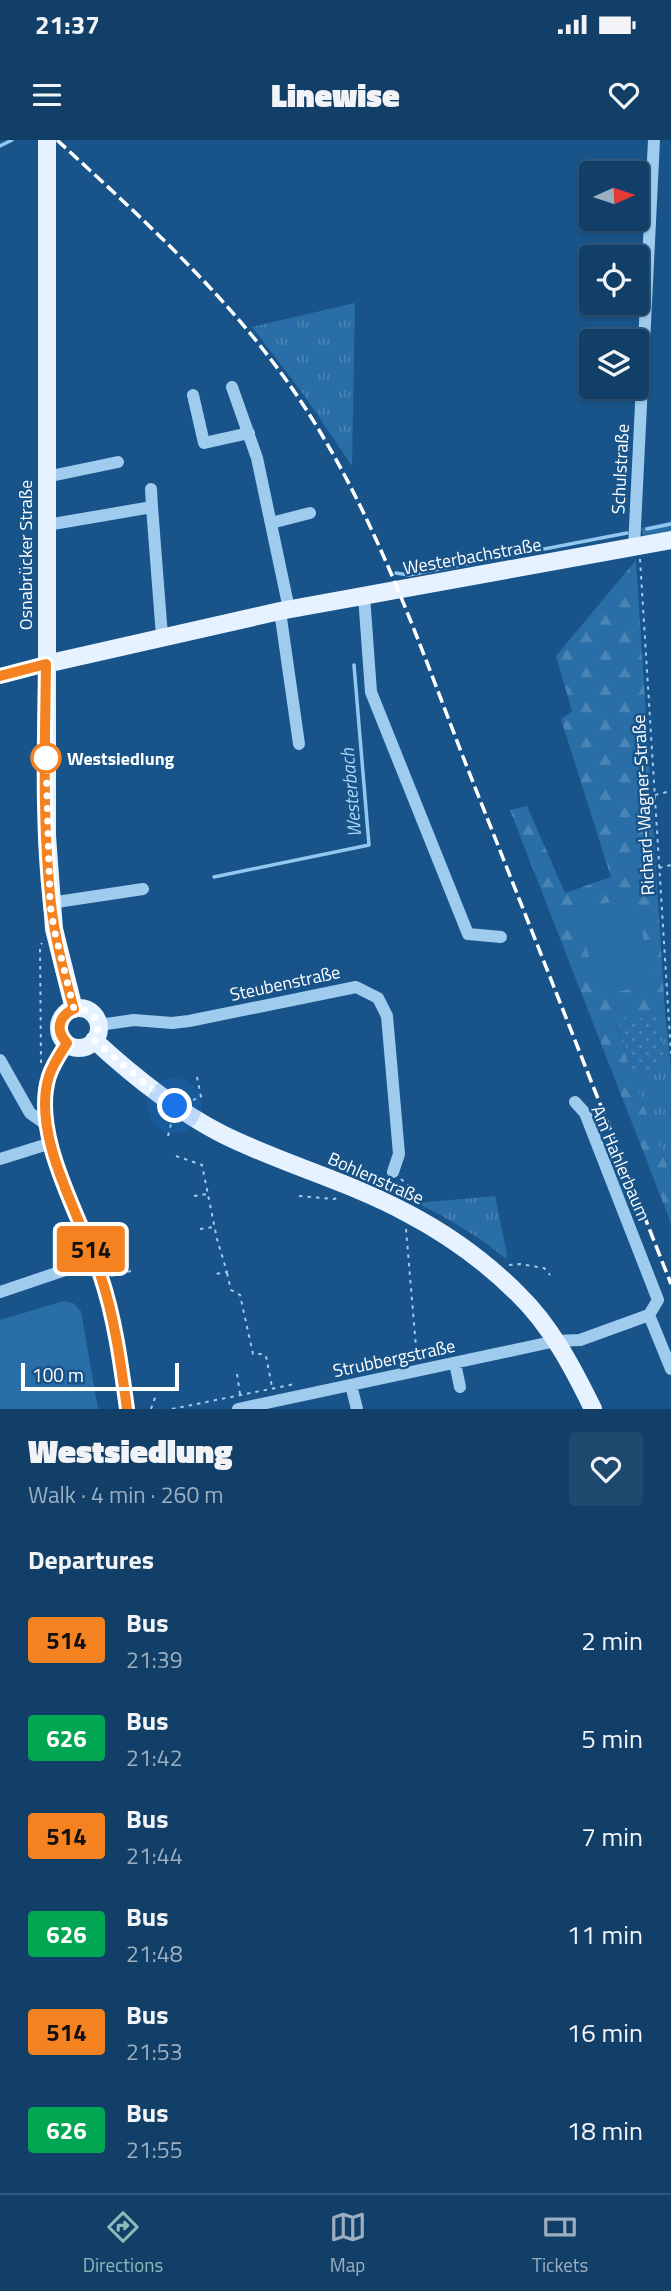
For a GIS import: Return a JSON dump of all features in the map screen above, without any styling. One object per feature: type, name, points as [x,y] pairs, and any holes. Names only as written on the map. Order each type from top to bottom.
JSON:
[{"type":"main road","name":"Osnabrücker Straße","points":[[47,140],[46,804],[50,904],[74,1009]]},
{"type":"main road","name":"Westerbachstraße","points":[[46,664],[284,610],[637,551],[671,540]]},
{"type":"main road","points":[[74,1009],[90,1012],[97,1032],[84,1047],[72,1046],[60,1033],[59,1027],[64,1016],[74,1009]]},
{"type":"main road","name":"Bohlenstraße","points":[[97,1032],[143,1082],[175,1106],[223,1134],[407,1213],[489,1268],[519,1294],[556,1341],[593,1409]]},
{"type":"street","name":"Schulstraße","points":[[637,551],[654,140]]},
{"type":"street","points":[[232,387],[257,458],[271,523],[299,744]]},
{"type":"street","points":[[192,395],[204,443],[249,433]]},
{"type":"street","points":[[46,477],[118,462]]},
{"type":"street","points":[[151,489],[162,636]]},
{"type":"street","points":[[47,525],[152,507]]},
{"type":"street","points":[[271,523],[310,513]]},
{"type":"street","points":[[364,596],[371,692],[468,934],[501,937]]},
{"type":"street","points":[[0,676],[46,664]]},
{"type":"street","points":[[50,904],[143,888]]},
{"type":"street","name":"Steubenstraße","points":[[97,1032],[134,1020],[172,1023],[189,1021],[356,986],[378,998],[387,1016],[399,1154],[393,1172]]},
{"type":"street","points":[[67,1043],[48,1078],[45,1098],[47,1125],[62,1179],[102,1279],[122,1370],[127,1409]]},
{"type":"street","points":[[0,1060],[30,1113],[47,1125]]},
{"type":"street","name":"Am Hahlerbaum","points":[[575,1102],[585,1113],[658,1300],[649,1315],[671,1369]]},
{"type":"street","points":[[0,1159],[51,1143]]},
{"type":"street","points":[[0,1292],[95,1260]]},
{"type":"street","points":[[556,1341],[580,1340],[649,1315]]},
{"type":"street","name":"Strubbergstraße","points":[[248,1408],[556,1341]]},
{"type":"street","points":[[455,1363],[460,1388]]},
{"type":"street","points":[[351,1385],[357,1409]]},
{"type":"path","name":"Richard-Wagner-Straße","points":[[637,551],[671,1054]]},
{"type":"path","points":[[655,796],[671,791]]},
{"type":"path","points":[[659,868],[671,865]]},
{"type":"path","points":[[48,1078],[40,1061],[40,946],[54,929]]},
{"type":"path","points":[[175,1106],[201,1097],[196,1072]]},
{"type":"path","points":[[176,1156],[202,1164],[214,1226],[231,1290],[240,1295],[253,1354],[266,1356],[273,1388]]},
{"type":"path","points":[[393,1172],[408,1185],[405,1226],[418,1370]]},
{"type":"path","points":[[299,1196],[334,1199],[357,1191]]},
{"type":"path","points":[[194,1196],[208,1194]]},
{"type":"path","points":[[200,1229],[214,1226]]},
{"type":"path","points":[[489,1268],[520,1264],[544,1268],[550,1275]]},
{"type":"path","points":[[102,1279],[131,1271]]},
{"type":"path","points":[[215,1274],[227,1272]]},
{"type":"path","points":[[237,1374],[248,1408]]},
{"type":"path","points":[[151,1409],[156,1395]]},
{"type":"green space","points":[[355,303],[352,466],[304,395],[252,327]]},
{"type":"green space","points":[[671,521],[671,532],[645,537],[640,528]]},
{"type":"green space","points":[[636,560],[665,1011],[615,1021],[634,1080],[671,1176],[671,1223],[510,810],[527,806],[565,893],[611,877],[561,719],[572,711],[556,656]]},
{"type":"green space","points":[[637,898],[651,985],[600,995],[575,908]]},
{"type":"green space","points":[[665,1011],[671,1069],[671,1176],[634,1080],[615,1020]]},
{"type":"green space","points":[[659,1015],[666,1065],[634,1073],[619,1022]]},
{"type":"green space","points":[[495,1196],[506,1259],[463,1228],[417,1203]]},
{"type":"green space","points":[[64,1301],[73,1303],[81,1311],[98,1409],[0,1409],[0,1320]]},
{"type":"waterway","points":[[0,146],[12,140]]},
{"type":"waterway","name":"Westerbach","points":[[647,529],[671,524]]},
{"type":"waterway","name":"Westerbach","points":[[396,573],[409,575],[627,533]]},
{"type":"waterway","name":"Westerbach","points":[[214,877],[369,845],[354,665]]},
{"type":"railway","points":[[57,140],[186,263],[246,329],[300,400],[351,487],[412,625],[671,1284]]},
{"type":"bus line","name":"514","points":[[0,676],[46,664],[45,740],[50,904],[74,1009],[68,1011],[59,1027],[67,1043],[48,1078],[45,1098],[47,1125],[62,1179],[102,1279],[122,1370],[127,1409]]},
{"type":"place","name":"Westsiedlung","points":[[46,758]]},
{"type":"route","points":[[46,758],[50,904],[74,1009],[85,1009],[94,1015],[99,1030],[94,1040],[175,1106]]}]
